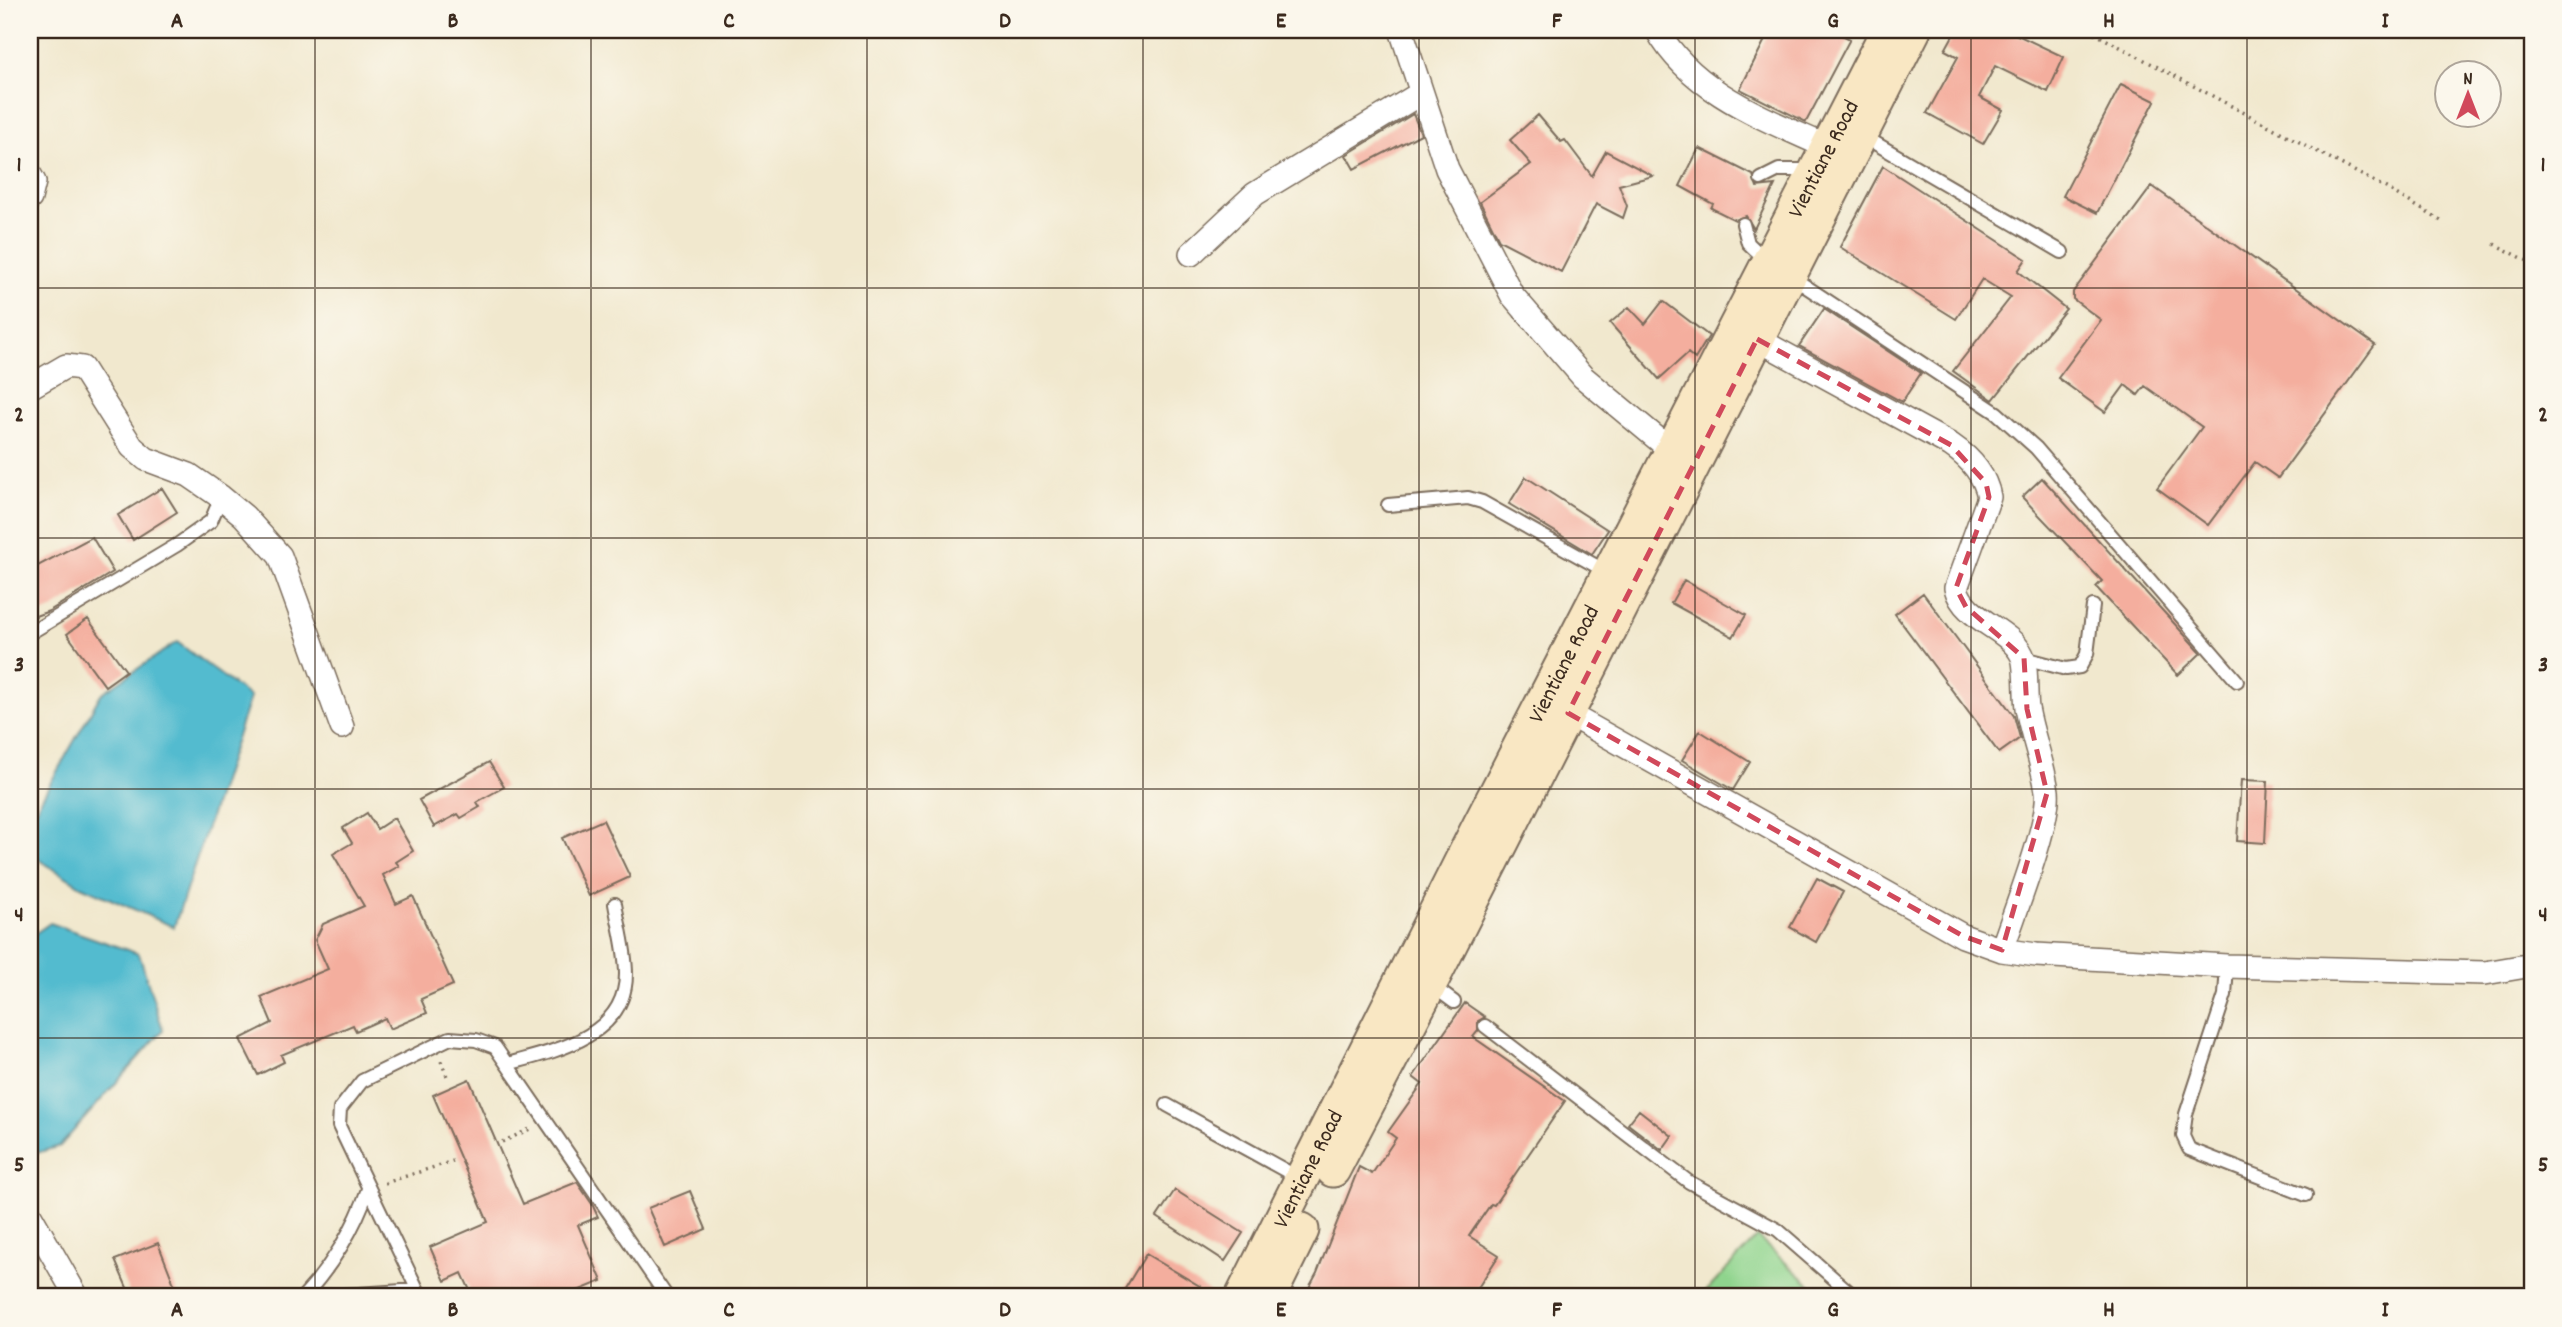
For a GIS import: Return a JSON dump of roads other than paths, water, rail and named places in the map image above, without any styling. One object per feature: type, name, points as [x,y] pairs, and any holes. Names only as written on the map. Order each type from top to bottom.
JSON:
[{"type":"main road","name":"Vientiane Road","points":[[1242,1297],[1556,707],[1609,573],[1672,451],[1779,269],[1821,159],[1888,30]]},
{"type":"main road","points":[[1269,1297],[1442,993],[1556,707],[1757,339],[1779,269],[1863,135],[1914,30]]},
{"type":"street","points":[[1401,30],[1447,169],[1512,295],[1583,377],[1672,451]]},
{"type":"street","points":[[1657,30],[1674,57],[1705,84],[1821,159]]},
{"type":"street","points":[[1191,254],[1255,194],[1421,93]]},
{"type":"street","points":[[30,175],[34,182],[30,198]]},
{"type":"street","points":[[1757,339],[1951,445],[1975,466],[1986,483],[1989,497],[1962,563],[1956,588],[1958,598],[1966,607],[2018,649],[2024,658],[2027,709],[2047,793],[2041,830],[2002,950]]},
{"type":"street","points":[[30,387],[66,366],[82,368],[132,447],[146,459],[189,475],[244,516],[280,556],[342,727]]},
{"type":"street","points":[[1556,707],[1962,936],[2002,950],[2036,955],[2227,966],[2485,973],[2532,965]]},
{"type":"street","points":[[30,1215],[77,1297]]},
{"type":"lane","points":[[1863,135],[2063,252]]},
{"type":"lane","points":[[1761,179],[1779,170],[1821,159]]},
{"type":"lane","points":[[1743,224],[1748,243],[1779,269],[1997,413],[2036,448],[2237,681]]},
{"type":"lane","points":[[30,633],[177,545],[211,521],[221,498]]},
{"type":"lane","points":[[1388,505],[1468,498],[1482,502],[1609,573]]},
{"type":"lane","points":[[2024,658],[2066,669],[2080,667],[2087,654],[2093,606]]},
{"type":"lane","points":[[508,1064],[561,1050],[607,1024],[623,1000],[626,974],[615,904]]},
{"type":"lane","points":[[2227,966],[2225,995],[2186,1114],[2183,1136],[2189,1149],[2306,1195]]},
{"type":"lane","points":[[1485,1026],[1689,1182],[1778,1230],[1855,1297]]},
{"type":"lane","points":[[314,1297],[419,1294],[339,1126],[340,1109],[362,1081],[450,1038],[476,1040],[495,1047],[667,1297]]},
{"type":"lane","points":[[1167,1105],[1302,1180]]},
{"type":"lane","points":[[303,1297],[346,1237],[359,1214],[368,1189]]},
{"type":"water","points":[[177,642],[250,697],[174,927],[81,886],[30,854],[30,819],[101,694]]},
{"type":"water","points":[[50,923],[139,954],[163,1030],[60,1146],[30,1155],[30,937]]}]
